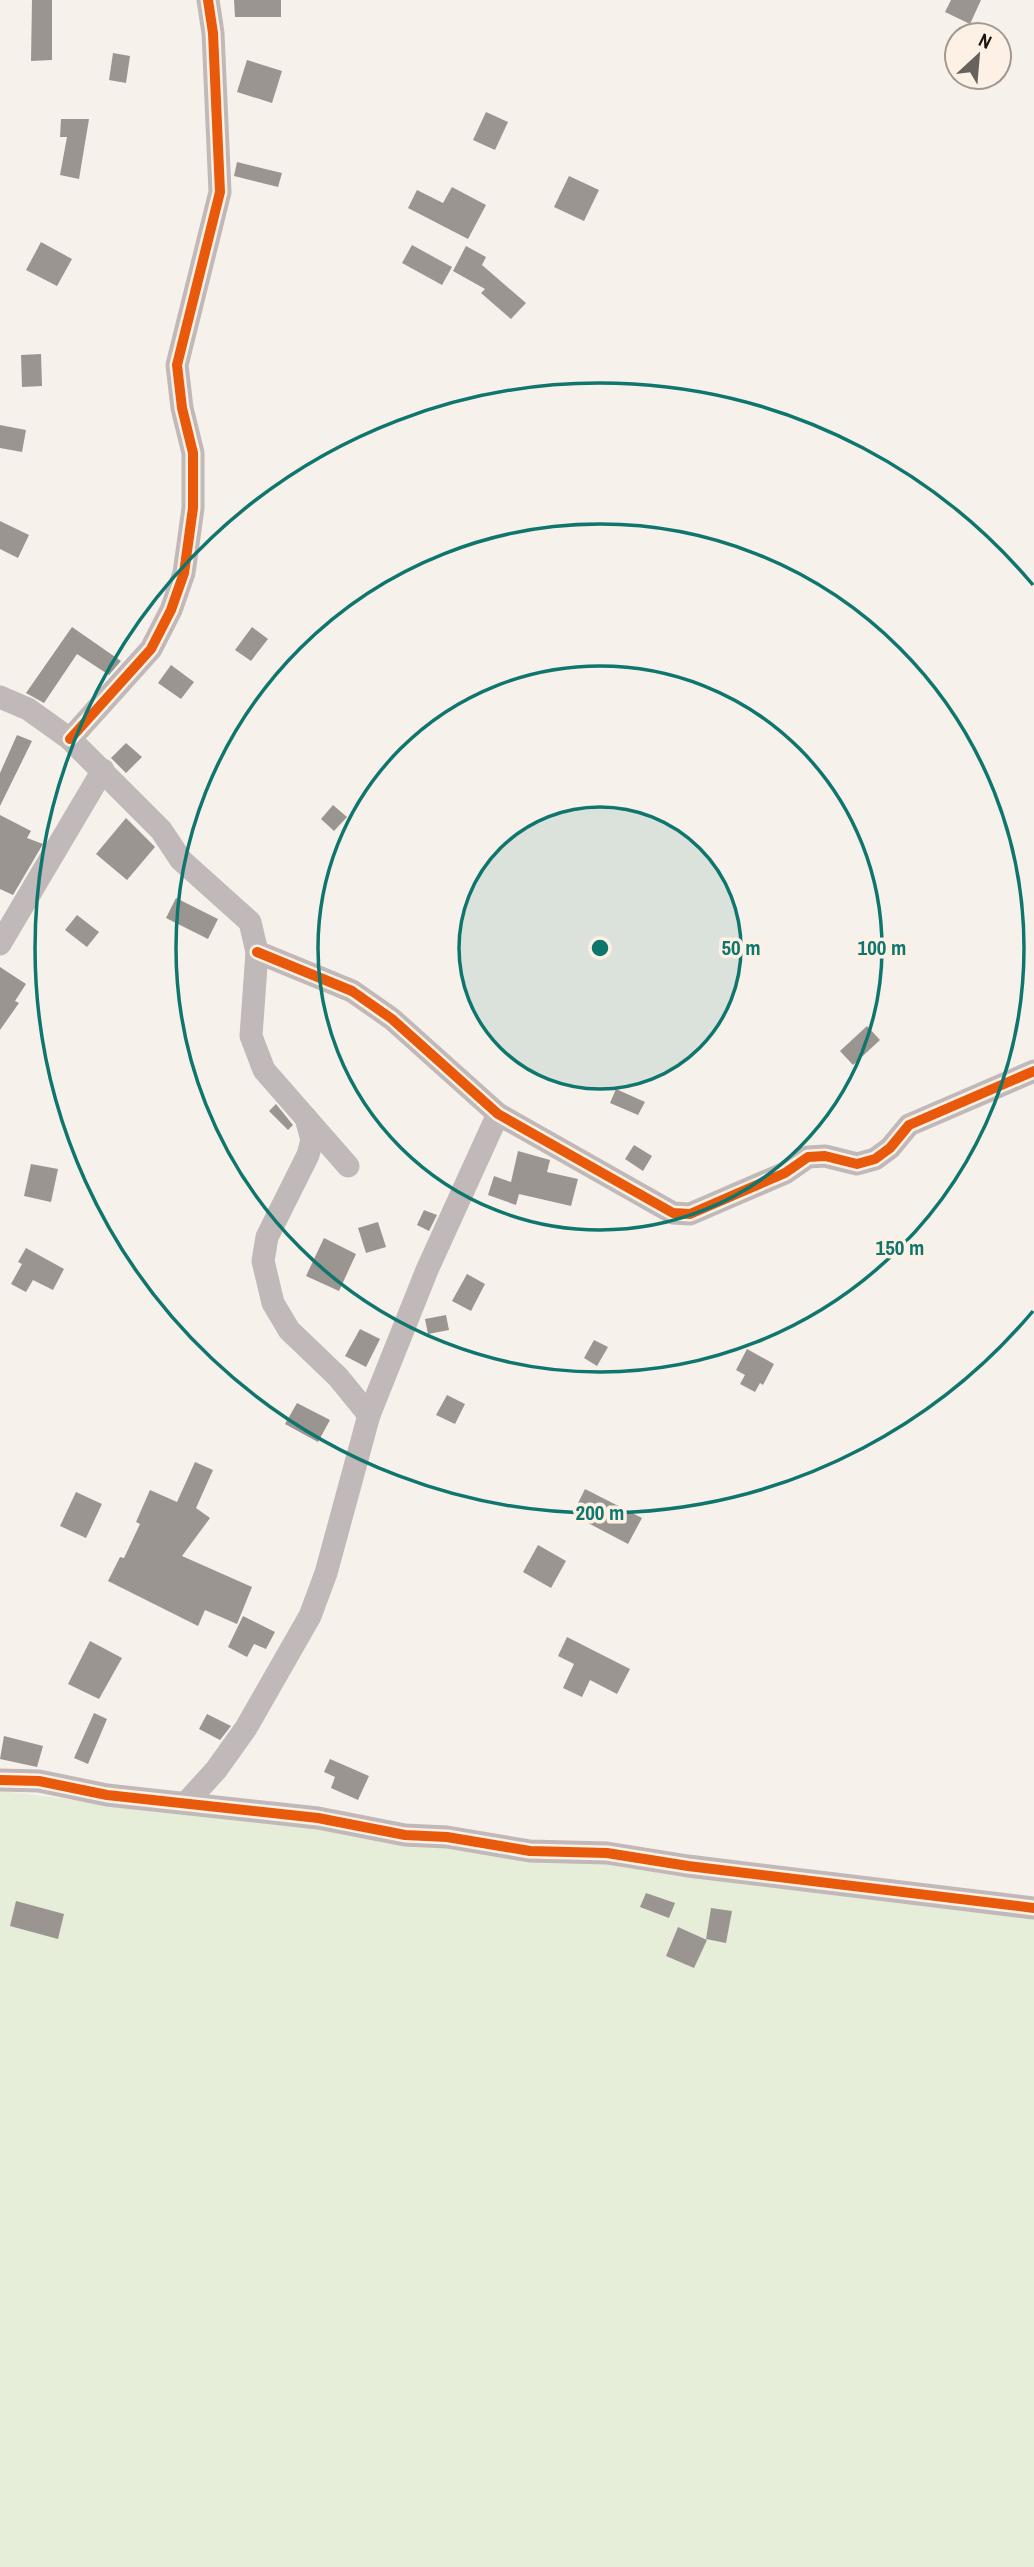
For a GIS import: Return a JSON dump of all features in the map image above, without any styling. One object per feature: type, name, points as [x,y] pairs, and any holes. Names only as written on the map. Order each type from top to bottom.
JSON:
[{"type":"street","points":[[70,739],[151,649],[171,610],[184,573],[192,508],[193,453],[182,408],[177,365],[220,192],[208,0]]},
{"type":"street","points":[[0,696],[28,709],[70,739],[161,830],[181,860],[250,922],[257,952],[251,1036],[264,1070],[348,1166]]},
{"type":"street","points":[[0,944],[103,770]]},
{"type":"street","points":[[257,952],[352,991],[392,1018],[498,1114],[673,1213],[690,1214],[785,1172],[808,1157],[825,1156],[857,1164],[875,1159],[890,1148],[909,1125],[1034,1071]]},
{"type":"street","points":[[186,1803],[216,1770],[246,1728],[310,1616],[355,1472],[369,1415],[427,1270],[498,1114]]},
{"type":"street","points":[[306,1115],[312,1140],[308,1155],[267,1237],[263,1261],[274,1303],[289,1329],[338,1377],[369,1415]]},
{"type":"street","points":[[0,1780],[38,1782],[107,1795],[318,1818],[405,1835],[447,1837],[530,1851],[607,1853],[688,1866],[1034,1908]]},
{"type":"green space","points":[[0,1791],[1034,1913],[1034,2567],[0,2567]]},
{"type":"building","points":[[32,0],[52,0],[52,60],[31,61]]},
{"type":"building","points":[[234,0],[281,0],[281,17],[235,17]]},
{"type":"building","points":[[951,0],[981,0],[971,21],[964,21],[945,12]]},
{"type":"building","points":[[113,53],[130,56],[126,83],[109,80]]},
{"type":"building","points":[[247,60],[282,71],[272,103],[237,92]]},
{"type":"building","points":[[486,112],[508,122],[495,150],[473,140]]},
{"type":"building","points":[[61,119],[89,119],[79,179],[60,175],[67,137],[60,137]]},
{"type":"building","points":[[237,162],[282,173],[278,187],[234,176]]},
{"type":"building","points":[[569,176],[599,190],[584,221],[554,207]]},
{"type":"building","points":[[452,187],[486,205],[468,239],[408,208],[417,190],[443,203]]},
{"type":"building","points":[[41,242],[72,259],[57,286],[26,270]]},
{"type":"building","points":[[412,245],[452,267],[442,285],[402,263]]},
{"type":"building","points":[[466,246],[486,257],[482,265],[526,303],[511,319],[481,293],[485,289],[453,271]]},
{"type":"building","points":[[41,354],[42,386],[22,387],[21,355]]},
{"type":"building","points":[[0,425],[26,430],[22,452],[0,448]]},
{"type":"building","points":[[0,521],[29,535],[18,558],[0,549]]},
{"type":"building","points":[[72,627],[121,661],[109,675],[77,654],[44,703],[26,693]]},
{"type":"building","points":[[252,627],[268,639],[251,661],[235,650]]},
{"type":"building","points":[[171,665],[194,682],[181,699],[158,683]]},
{"type":"building","points":[[17,735],[32,741],[0,806],[0,773]]},
{"type":"building","points":[[126,743],[142,757],[126,773],[111,758]]},
{"type":"building","points":[[333,805],[347,817],[334,831],[321,819]]},
{"type":"building","points":[[0,815],[31,831],[27,838],[43,844],[13,895],[0,889]]},
{"type":"building","points":[[126,818],[155,847],[127,880],[96,854]]},
{"type":"building","points":[[176,898],[218,919],[208,939],[166,918]]},
{"type":"building","points":[[77,915],[99,932],[87,947],[65,930]]},
{"type":"building","points":[[0,967],[26,984],[15,1001],[19,1003],[0,1030]]},
{"type":"building","points":[[867,1026],[880,1040],[853,1065],[840,1051]]},
{"type":"building","points":[[616,1089],[645,1102],[638,1115],[610,1103]]},
{"type":"building","points":[[276,1104],[293,1125],[288,1130],[269,1111]]},
{"type":"building","points":[[634,1145],[652,1156],[643,1171],[625,1159]]},
{"type":"building","points":[[518,1151],[550,1160],[547,1172],[578,1179],[571,1206],[519,1194],[516,1205],[488,1195],[494,1176],[511,1182]]},
{"type":"building","points":[[31,1164],[58,1169],[51,1202],[24,1196]]},
{"type":"building","points":[[424,1210],[437,1215],[429,1231],[417,1225]]},
{"type":"building","points":[[378,1222],[386,1247],[366,1253],[358,1228]]},
{"type":"building","points":[[324,1238],[356,1254],[339,1291],[306,1276]]},
{"type":"building","points":[[26,1248],[64,1269],[53,1290],[33,1280],[26,1292],[11,1284],[22,1264],[18,1262]]},
{"type":"building","points":[[467,1274],[485,1284],[471,1311],[452,1301]]},
{"type":"building","points":[[446,1315],[449,1330],[428,1334],[425,1319]]},
{"type":"building","points":[[360,1329],[380,1339],[366,1367],[345,1356]]},
{"type":"building","points":[[594,1340],[608,1347],[597,1366],[584,1358]]},
{"type":"building","points":[[747,1349],[774,1364],[763,1385],[760,1383],[755,1392],[740,1384],[745,1375],[736,1370]]},
{"type":"building","points":[[447,1395],[465,1404],[455,1424],[436,1415]]},
{"type":"building","points":[[297,1403],[330,1420],[318,1442],[285,1424]]},
{"type":"building","points":[[195,1462],[213,1470],[196,1508],[210,1518],[182,1556],[252,1587],[237,1624],[205,1610],[198,1626],[108,1581],[120,1557],[124,1558],[140,1524],[136,1522],[150,1490],[177,1502]]},
{"type":"building","points":[[585,1489],[642,1518],[628,1544],[588,1523],[591,1517],[575,1509]]},
{"type":"building","points":[[76,1492],[102,1504],[86,1538],[60,1526]]},
{"type":"building","points":[[538,1545],[566,1561],[551,1588],[523,1572]]},
{"type":"building","points":[[243,1616],[275,1632],[266,1649],[254,1644],[247,1657],[228,1647]]},
{"type":"building","points":[[567,1637],[630,1669],[617,1694],[590,1680],[582,1697],[563,1688],[574,1664],[558,1656]]},
{"type":"building","points":[[90,1641],[122,1658],[99,1699],[68,1684]]},
{"type":"building","points":[[94,1713],[107,1719],[88,1764],[74,1758]]},
{"type":"building","points":[[207,1714],[231,1726],[220,1740],[199,1729]]},
{"type":"building","points":[[4,1736],[43,1746],[37,1767],[0,1759]]},
{"type":"building","points":[[330,1759],[369,1776],[358,1800],[331,1788],[335,1777],[324,1772]]},
{"type":"building","points":[[646,1893],[675,1903],[669,1918],[640,1907]]},
{"type":"building","points":[[16,1901],[64,1914],[58,1939],[10,1926]]},
{"type":"building","points":[[711,1908],[732,1911],[726,1943],[706,1939]]},
{"type":"building","points":[[678,1927],[707,1940],[694,1968],[666,1956]]},
{"type":"cycle path","points":[[70,739],[151,649],[171,610],[184,573],[193,508],[193,453],[182,408],[177,365],[220,192],[213,33],[208,0]]},
{"type":"cycle path","points":[[257,952],[352,991],[392,1019],[498,1114],[673,1213],[690,1214],[785,1173],[808,1157],[825,1156],[857,1164],[875,1159],[890,1148],[909,1125],[1034,1071]]},
{"type":"cycle path","points":[[0,1780],[39,1781],[107,1795],[318,1818],[405,1835],[447,1837],[530,1851],[607,1853],[688,1866],[1034,1908]]}]
